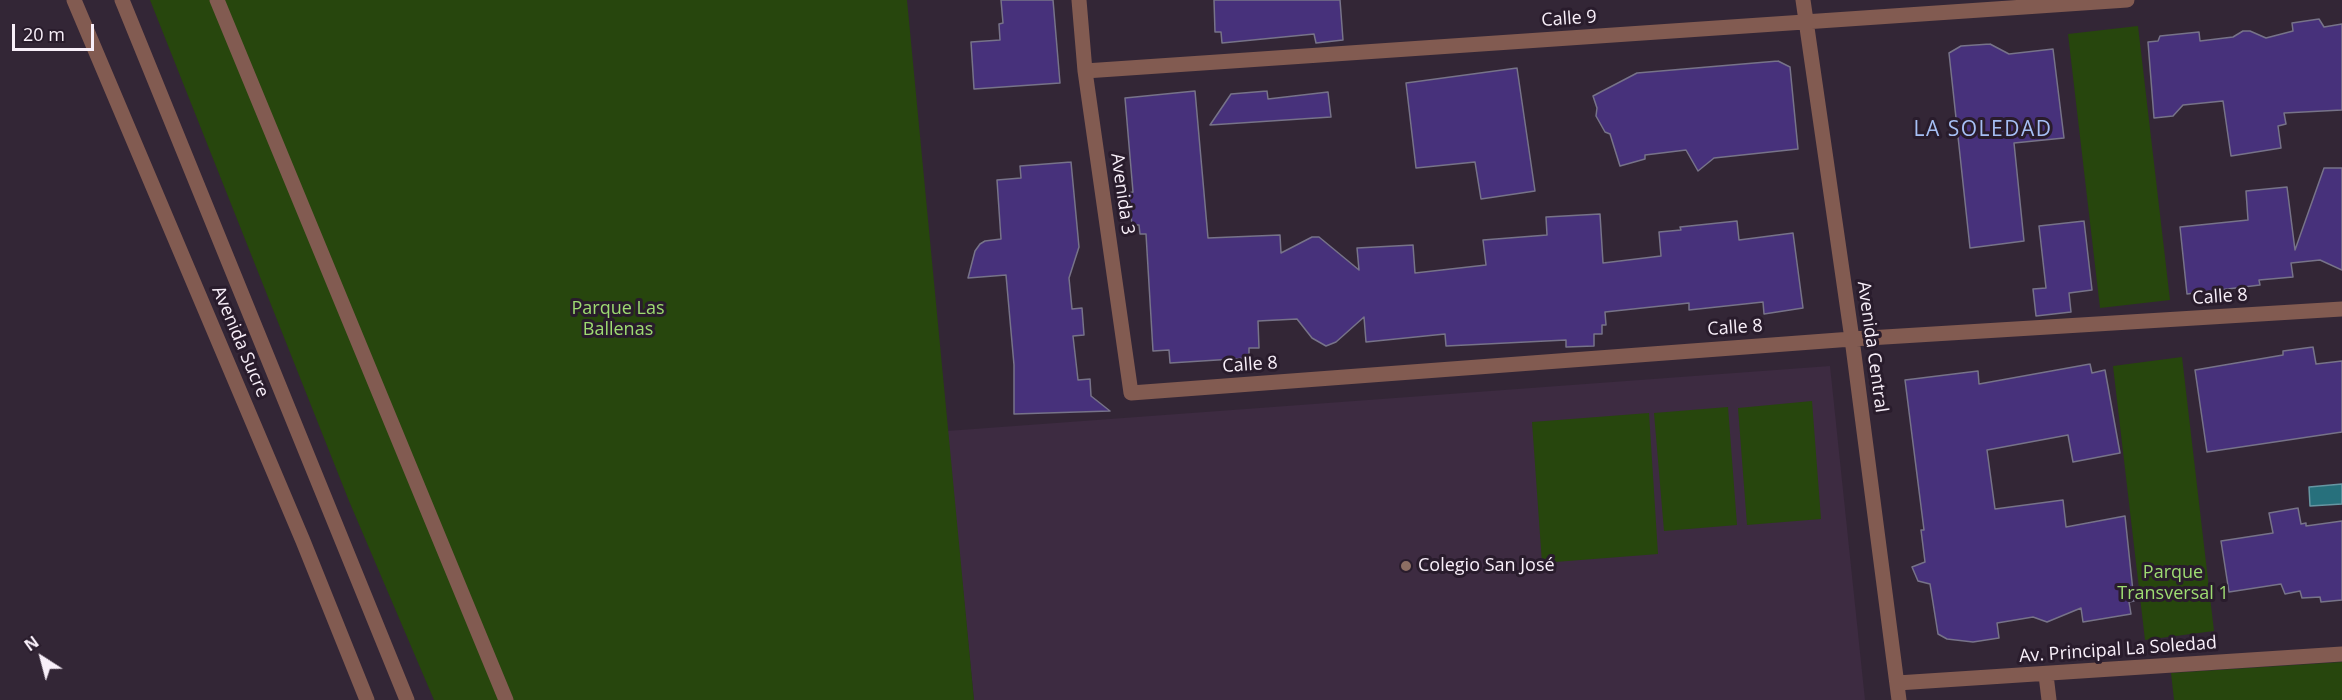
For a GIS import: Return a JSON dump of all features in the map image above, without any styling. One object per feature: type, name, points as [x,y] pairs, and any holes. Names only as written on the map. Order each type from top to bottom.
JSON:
[{"type":"street","name":"Avenida Sucre","points":[[74,0],[303,541],[367,700]]},
{"type":"street","name":"Avenida Sucre","points":[[122,0],[406,700]]},
{"type":"street","points":[[217,0],[506,700]]},
{"type":"street","name":"Avenida 3","points":[[1079,0],[1085,71],[1131,393]]},
{"type":"street","name":"Avenida Central","points":[[1803,0],[1852,339],[1899,700]]},
{"type":"street","name":"Calle 9","points":[[1085,71],[2127,0]]},
{"type":"street","name":"Calle 8","points":[[1131,393],[1852,339],[2342,309]]},
{"type":"street","name":"Av. Principal La Soledad","points":[[1897,683],[2342,654]]},
{"type":"street","points":[[2046,675],[2049,700]]},
{"type":"shaded area","name":"Colegio San José","points":[[1830,366],[1865,700],[974,700],[947,431]]},
{"type":"green space","name":"Parque Las Ballenas","points":[[150,0],[907,0],[974,700],[434,700],[349,501]]},
{"type":"green space","points":[[2138,26],[2170,300],[2100,308],[2068,34]]},
{"type":"green space","name":"Parque Transversal 1","points":[[2182,357],[2214,631],[2145,640],[2113,366]]},
{"type":"green space","points":[[1812,401],[1821,519],[1747,525],[1738,408]]},
{"type":"green space","points":[[1728,407],[1737,525],[1664,531],[1654,413]]},
{"type":"green space","points":[[1649,413],[1658,554],[1542,563],[1532,422]]},
{"type":"green space","points":[[2342,662],[2342,700],[2174,700],[2171,673]]},
{"type":"water","points":[[2342,484],[2342,504],[2310,506],[2309,487]]},
{"type":"building","points":[[1001,0],[1053,0],[1060,83],[974,89],[971,42],[1000,40],[999,24],[1003,23]]},
{"type":"building","points":[[1214,0],[1340,0],[1343,40],[1316,43],[1314,34],[1222,43],[1221,32],[1215,32]]},
{"type":"building","points":[[2319,19],[2324,27],[2342,24],[2342,110],[2284,113],[2286,124],[2278,126],[2281,148],[2231,156],[2223,101],[2183,105],[2173,116],[2154,118],[2148,42],[2158,41],[2160,36],[2199,32],[2200,41],[2233,37],[2243,31],[2250,31],[2266,38],[2293,31],[2292,23]]},
{"type":"building","points":[[1990,44],[2009,54],[2053,49],[2064,138],[2014,143],[2024,241],[1970,248],[1949,53],[1961,46]]},
{"type":"building","points":[[1778,61],[1790,67],[1798,149],[1714,158],[1698,171],[1686,150],[1645,155],[1645,159],[1620,166],[1610,134],[1605,132],[1596,116],[1597,108],[1593,96],[1637,73]]},
{"type":"building","points":[[1517,68],[1535,191],[1481,199],[1475,162],[1416,168],[1406,83]]},
{"type":"building","points":[[1195,91],[1208,238],[1280,235],[1281,253],[1312,237],[1319,237],[1359,270],[1357,248],[1413,245],[1415,273],[1486,265],[1483,240],[1547,235],[1546,217],[1600,214],[1603,263],[1661,256],[1659,232],[1681,230],[1680,227],[1737,221],[1739,240],[1793,233],[1803,308],[1764,314],[1763,302],[1689,310],[1689,303],[1605,312],[1606,325],[1602,325],[1602,334],[1594,334],[1594,346],[1566,347],[1566,340],[1446,346],[1445,334],[1366,342],[1364,317],[1336,342],[1326,346],[1312,338],[1297,319],[1258,321],[1259,348],[1249,348],[1249,358],[1170,363],[1169,350],[1153,351],[1146,234],[1140,234],[1139,225],[1132,225],[1129,193],[1133,192],[1125,98]]},
{"type":"building","points":[[1267,91],[1268,99],[1328,92],[1331,117],[1210,125],[1231,94]]},
{"type":"building","points":[[1071,162],[1079,247],[1069,278],[1072,309],[1082,308],[1084,335],[1073,336],[1078,380],[1090,379],[1091,396],[1110,411],[1014,414],[1014,365],[1006,275],[968,278],[975,251],[980,244],[1001,239],[997,180],[1021,178],[1020,166]]},
{"type":"building","points":[[2324,168],[2342,168],[2342,270],[2320,260],[2291,263],[2293,277],[2259,280],[2260,285],[2187,294],[2180,227],[2248,220],[2246,191],[2287,187],[2295,250]]},
{"type":"building","points":[[2084,221],[2092,290],[2069,293],[2071,312],[2036,316],[2033,289],[2046,288],[2039,226]]},
{"type":"building","points":[[2313,347],[2316,364],[2342,361],[2342,432],[2207,452],[2195,370],[2283,355],[2283,351]]},
{"type":"building","points":[[2090,364],[2092,373],[2105,370],[2120,453],[2073,462],[2068,435],[1987,450],[1995,509],[2063,500],[2066,527],[2125,516],[2134,601],[2129,602],[2131,614],[2083,622],[2081,608],[2047,622],[2033,617],[1997,623],[1999,638],[1973,642],[1947,639],[1938,634],[1930,584],[1918,581],[1912,567],[1925,562],[1921,530],[1924,530],[1905,380],[1978,371],[1979,384]]},
{"type":"building","points":[[2298,508],[2301,524],[2306,523],[2306,526],[2342,521],[2342,600],[2321,602],[2320,597],[2302,598],[2300,591],[2285,594],[2281,584],[2229,592],[2221,541],[2273,533],[2269,513]]},
{"type":"place","name":"Colegio San José","points":[[1406,566]]},
{"type":"district","name":"LA SOLEDAD","points":[[1983,130]]}]
